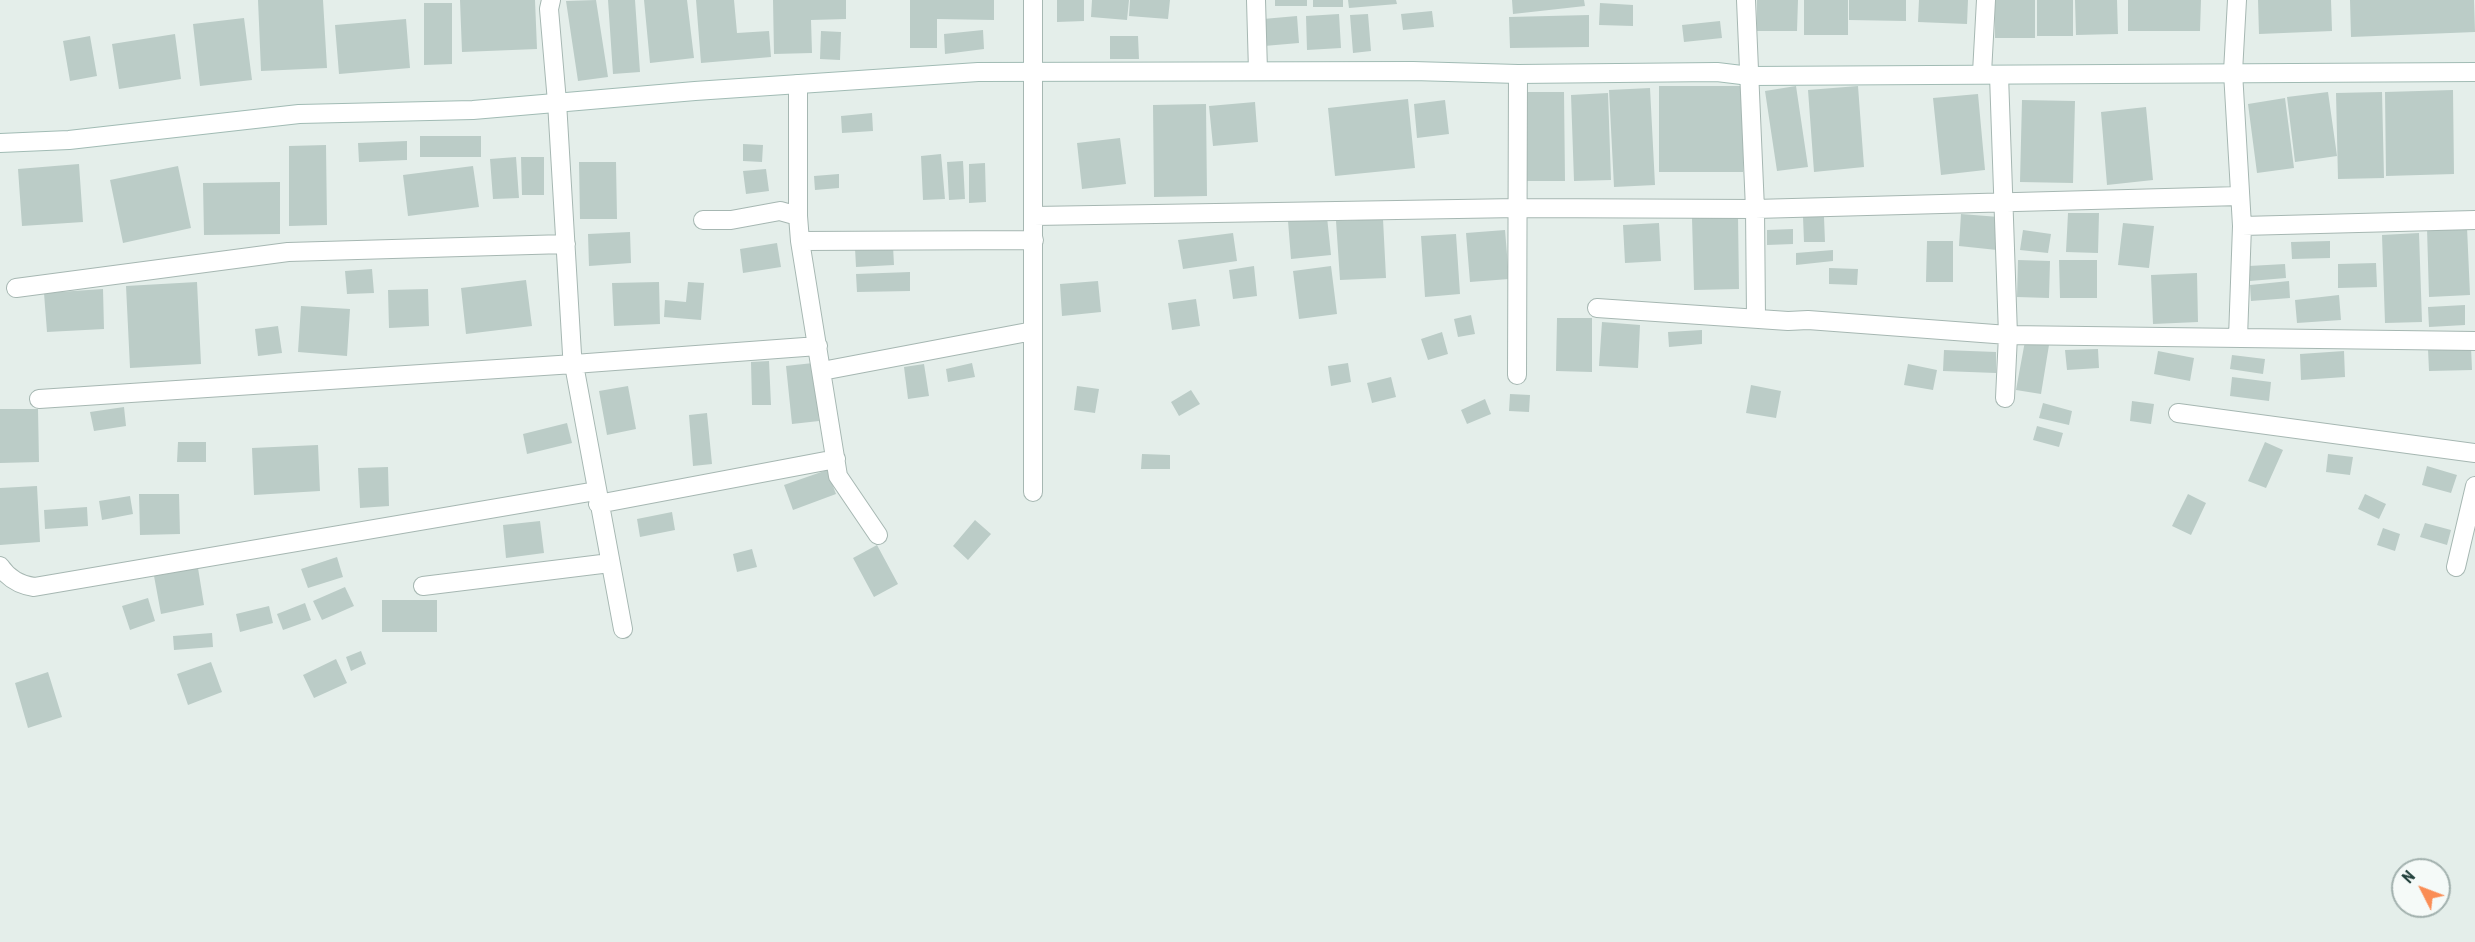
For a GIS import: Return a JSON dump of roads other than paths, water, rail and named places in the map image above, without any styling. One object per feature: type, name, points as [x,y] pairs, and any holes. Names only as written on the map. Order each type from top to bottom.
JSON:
[{"type":"street","points":[[551,0],[549,9],[574,364],[623,629]]},
{"type":"street","points":[[1033,0],[1033,492]]},
{"type":"street","points":[[1256,0],[1258,71]]},
{"type":"street","points":[[1746,0],[1755,209],[1756,317]]},
{"type":"street","points":[[1986,0],[1990,74],[2004,203],[2008,335],[2005,398]]},
{"type":"street","points":[[2237,0],[2233,72],[2242,226],[2238,338]]},
{"type":"street","points":[[0,143],[69,140],[299,114],[472,110],[978,72],[1413,71],[1518,74],[1717,72],[1750,76],[2475,72]]},
{"type":"street","points":[[1517,375],[1518,74]]},
{"type":"street","points":[[798,84],[800,241],[836,459],[840,481],[878,536]]},
{"type":"street","points":[[1034,216],[1518,208],[1755,209],[2240,196]]},
{"type":"street","points":[[703,220],[731,220],[780,211],[798,216]]},
{"type":"street","points":[[2242,226],[2475,220]]},
{"type":"street","points":[[800,241],[1034,240]]},
{"type":"street","points":[[16,288],[288,252],[566,244]]},
{"type":"street","points":[[1597,308],[2008,335],[2475,341]]},
{"type":"street","points":[[822,371],[1032,331]]},
{"type":"street","points":[[39,399],[818,346]]},
{"type":"street","points":[[2178,413],[2475,453]]},
{"type":"street","points":[[0,566],[12,579],[23,585],[34,587],[836,459]]},
{"type":"street","points":[[2456,567],[2475,486]]},
{"type":"street","points":[[423,585],[610,563]]}]
